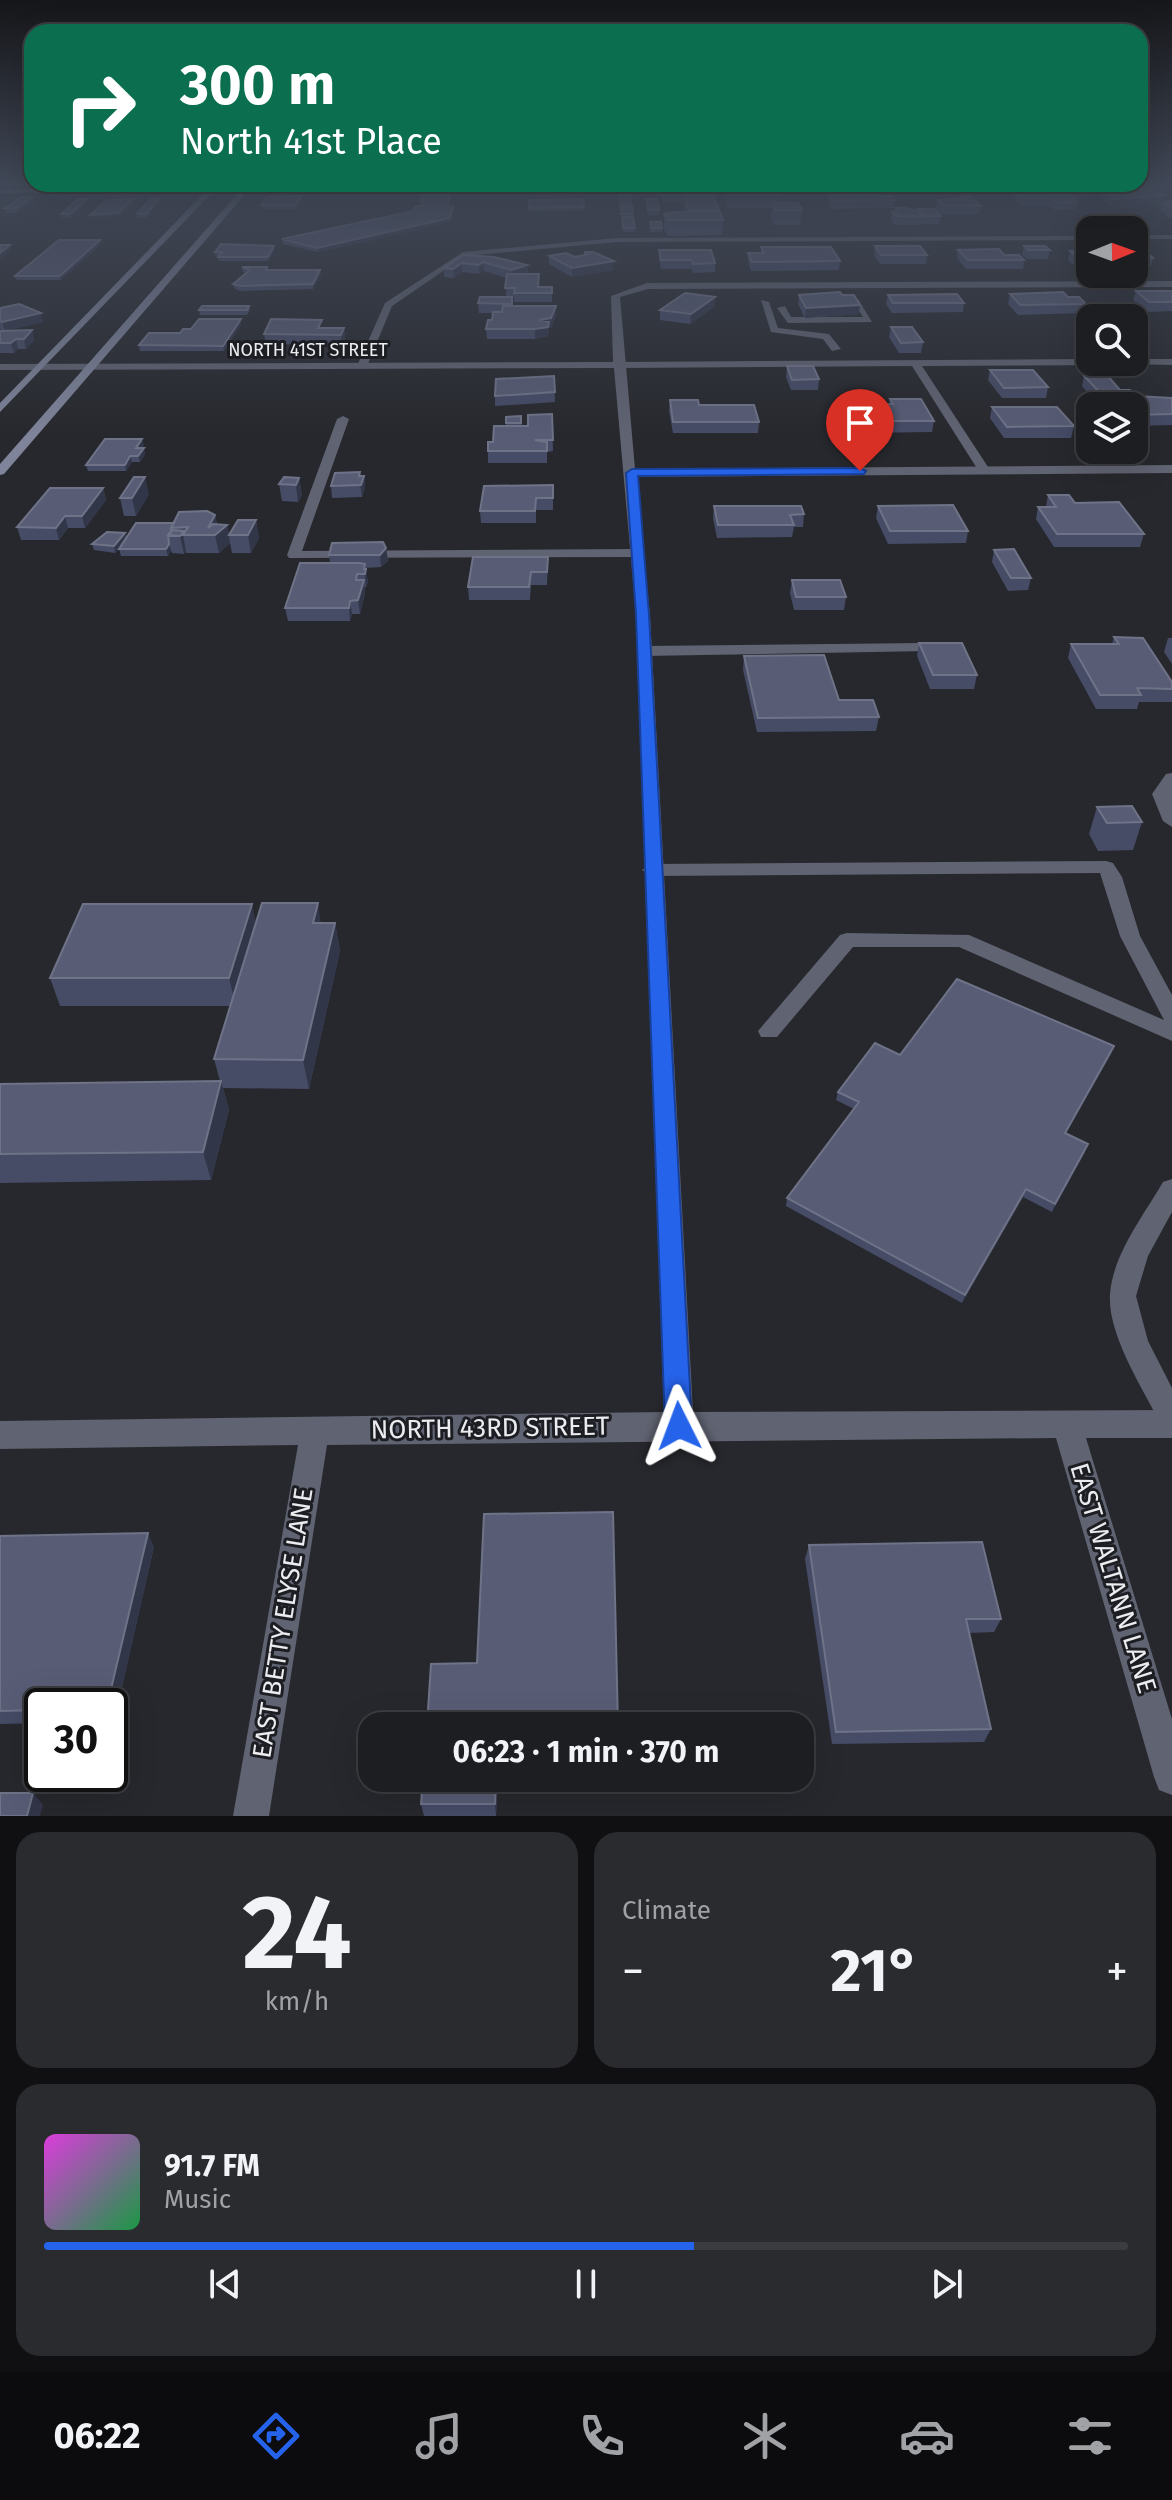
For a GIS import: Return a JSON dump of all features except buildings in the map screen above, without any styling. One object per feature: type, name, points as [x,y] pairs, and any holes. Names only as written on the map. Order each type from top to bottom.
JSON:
[{"type":"main road","points":[[0,409],[137,268]]},
{"type":"main road","points":[[0,471],[178,268]]},
{"type":"street","points":[[362,366],[388,305],[443,268]]},
{"type":"street","points":[[679,1426],[644,651],[632,473],[617,365],[615,296],[647,286],[1172,284]]},
{"type":"street","points":[[782,308],[788,320],[869,320],[853,302],[849,285]]},
{"type":"street","points":[[758,286],[774,330],[826,336],[836,349]]},
{"type":"street","points":[[764,302],[795,302]]},
{"type":"street","name":"NORTH 41ST STREET","points":[[0,367],[1076,362]]},
{"type":"street","points":[[1148,362],[1172,362]]},
{"type":"street","points":[[917,366],[984,470]]},
{"type":"street","points":[[343,419],[294,555],[638,553]]},
{"type":"street","points":[[632,473],[1172,469]]},
{"type":"street","points":[[644,651],[923,648]]},
{"type":"street","points":[[1172,778],[1161,794],[1172,821]]},
{"type":"street","points":[[652,870],[1106,867],[1130,936],[1172,1016]]},
{"type":"street","points":[[769,1031],[847,940],[962,940],[1172,1033]]},
{"type":"street","points":[[1172,1189],[1129,1273],[1123,1296],[1127,1320],[1172,1417]]},
{"type":"street","name":"NORTH 43RD STREET","points":[[0,1435],[679,1426],[1172,1424]]},
{"type":"street","name":"EAST WALTANN LANE","points":[[1067,1425],[1172,1777]]},
{"type":"street","name":"EAST BETTY ELYSE LANE","points":[[251,1816],[315,1430]]},
{"type":"route","points":[[679,1426],[643,615],[632,473],[860,471]]}]
